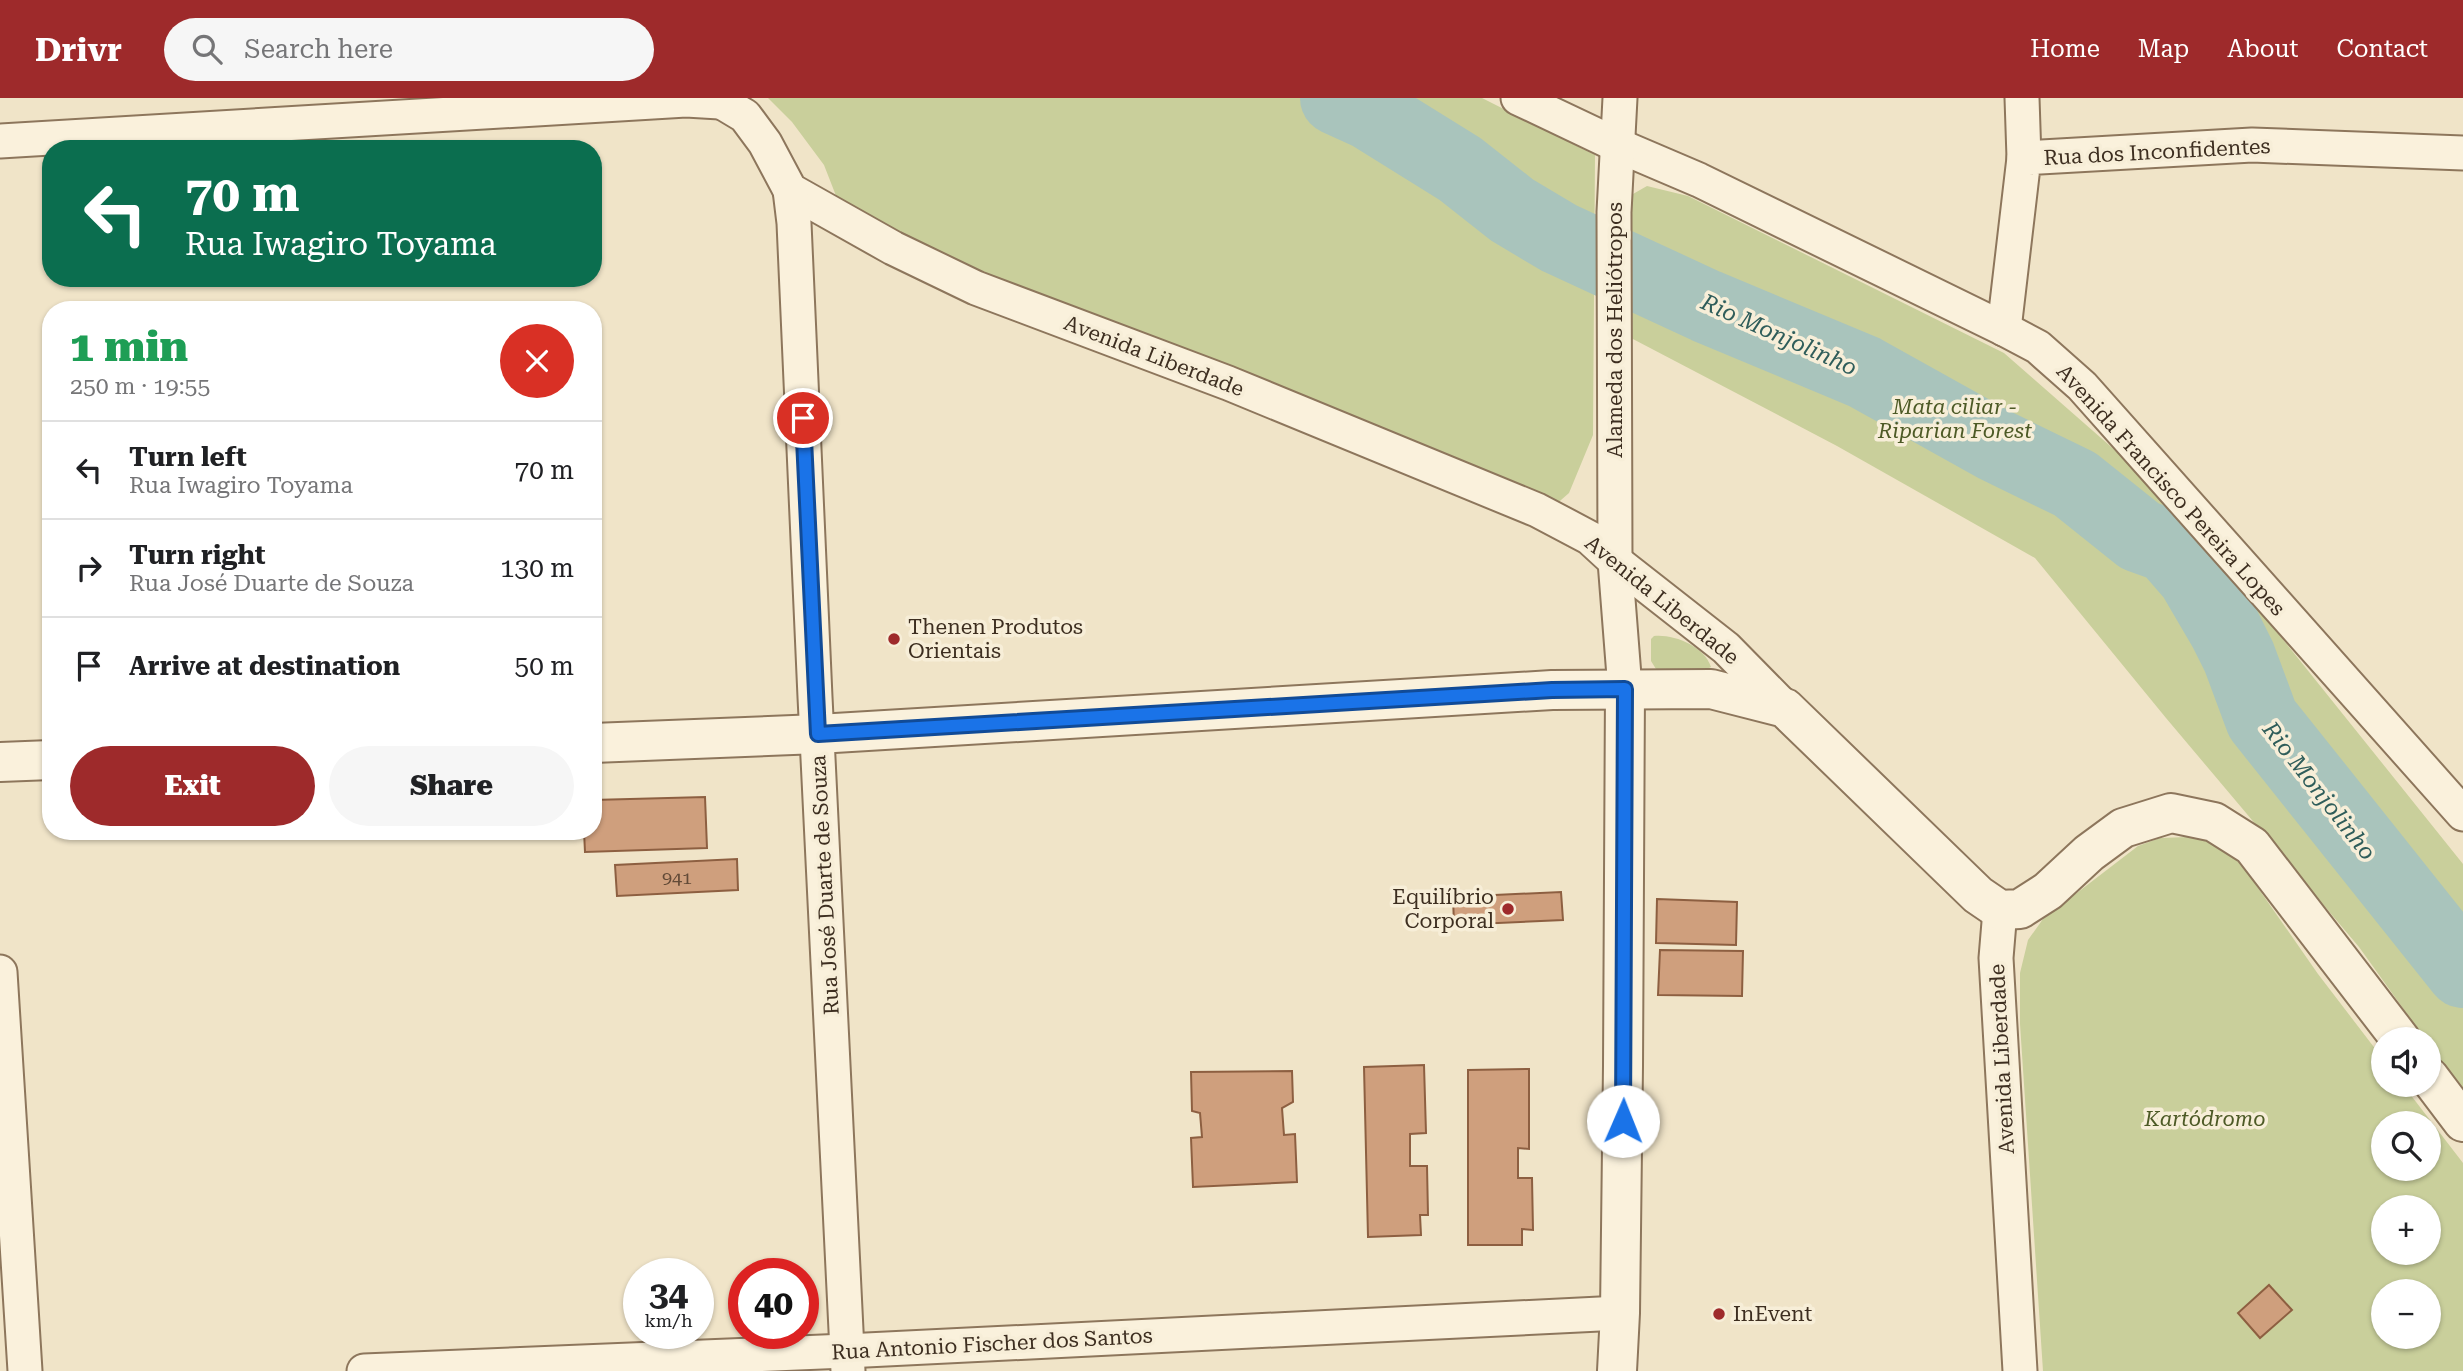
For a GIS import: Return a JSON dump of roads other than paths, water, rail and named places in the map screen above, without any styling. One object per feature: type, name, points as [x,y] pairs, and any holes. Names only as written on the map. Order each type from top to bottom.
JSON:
[{"type":"street","name":"Avenida Francisco Pereira Lopes","points":[[1518,98],[1723,192],[2038,347],[2082,386],[2463,814]]},
{"type":"street","name":"Alameda dos Heliótropos","points":[[1619,98],[1614,212],[1615,561],[1625,689]]},
{"type":"street","points":[[2022,98],[2024,158]]},
{"type":"street","points":[[0,141],[718,100],[745,116],[765,142],[790,190]]},
{"type":"street","name":"Rua dos Inconfidentes","points":[[2004,329],[2024,158],[2252,145],[2463,153]]},
{"type":"street","name":"Avenida Liberdade","points":[[790,190],[893,248],[976,288],[1228,383],[1536,510],[1590,538],[1615,561],[1726,648],[1784,708],[1978,895],[2000,911],[1996,958],[2020,1371]]},
{"type":"street","name":"Rua José Duarte de Souza","points":[[790,190],[794,223],[847,1361]]},
{"type":"street","points":[[1617,1371],[1620,1313],[1625,689]]},
{"type":"street","points":[[602,743],[818,734],[1552,690],[1711,689],[1784,708]]},
{"type":"street","points":[[0,762],[42,760]]},
{"type":"street","points":[[2000,911],[2020,909],[2048,891],[2089,853],[2123,828],[2171,813],[2214,822],[2252,846],[2391,1027]]},
{"type":"street","points":[[0,972],[25,1371]]},
{"type":"street","points":[[2441,1093],[2463,1122]]},
{"type":"street","name":"Rua Antonio Fischer dos Santos","points":[[364,1371],[847,1361],[1620,1313]]},
{"type":"waterway","name":"Rio Monjolinho","points":[[1337,98],[1370,113],[1460,169],[1512,210],[1559,238],[1706,306],[1864,372],[1995,445],[2075,484],[2140,536],[2168,546],[2194,576],[2225,629],[2239,657],[2262,719],[2463,971]]},
{"type":"place","name":"Thenen Produtos Orientais","points":[[894,639]]},
{"type":"place","name":"Equilíbrio Corporal","points":[[1508,909]]},
{"type":"place","name":"InEvent","points":[[1719,1314]]},
{"type":"park label","name":"Mata ciliar - Riparian Forest","points":[[1955,419]]},
{"type":"park label","name":"Kartódromo","points":[[2205,1119]]}]
